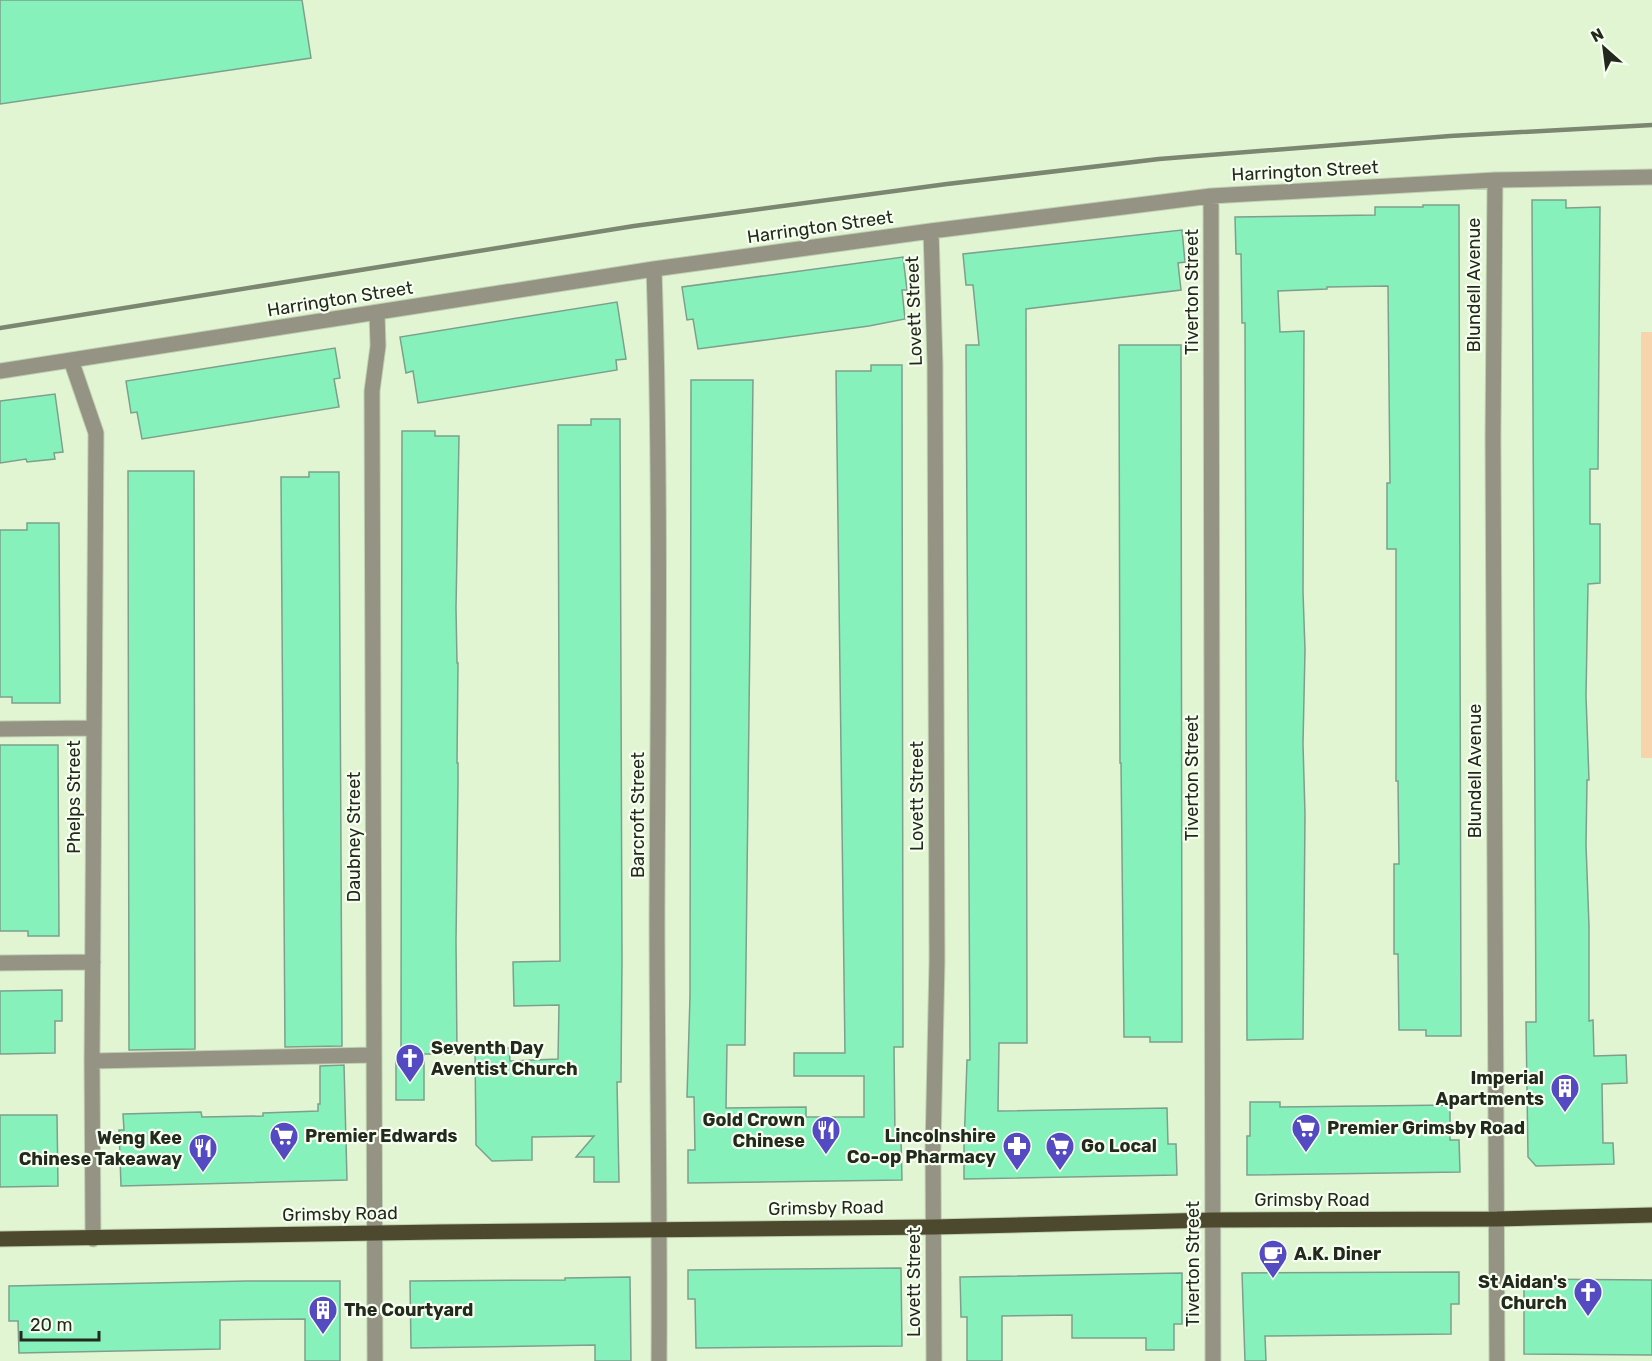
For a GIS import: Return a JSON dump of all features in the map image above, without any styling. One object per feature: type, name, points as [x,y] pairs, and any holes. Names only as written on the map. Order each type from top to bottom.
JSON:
[{"type":"main road","name":"Grimsby Road","points":[[0,1239],[1652,1215]]},
{"type":"street","name":"Harrington Street","points":[[0,371],[654,269],[1211,196],[1495,180],[1652,177]]},
{"type":"street","name":"Blundell Avenue","points":[[1495,180],[1493,462],[1497,1361]]},
{"type":"street","name":"Tiverton Street","points":[[1211,196],[1213,1361]]},
{"type":"street","name":"Lovett Street","points":[[931,231],[936,400],[937,961],[934,1361]]},
{"type":"street","name":"Barcroft Street","points":[[654,269],[658,408],[659,1361]]},
{"type":"street","name":"Daubney Street","points":[[375,1361],[372,391],[378,346],[376,313]]},
{"type":"street","name":"Phelps Street","points":[[71,360],[96,433],[93,1239]]},
{"type":"street","points":[[0,729],[94,728]]},
{"type":"street","points":[[0,963],[93,962]]},
{"type":"street","points":[[92,1061],[373,1055]]},
{"type":"shaded area","points":[[1641,332],[1652,332],[1652,758],[1641,758]]},
{"type":"building","points":[[0,0],[302,0],[311,58],[0,104]]},
{"type":"building","points":[[1532,200],[1566,200],[1566,208],[1600,207],[1598,469],[1590,469],[1590,524],[1600,524],[1600,583],[1588,584],[1586,696],[1589,780],[1587,780],[1586,845],[1589,1021],[1593,1020],[1594,1056],[1626,1055],[1627,1083],[1602,1084],[1603,1143],[1613,1143],[1614,1164],[1536,1166],[1528,1157],[1526,1022],[1536,1022]]},
{"type":"building","points":[[1423,205],[1459,205],[1461,1036],[1426,1036],[1426,1030],[1399,1030],[1398,954],[1394,954],[1394,864],[1399,864],[1398,781],[1396,781],[1396,549],[1387,549],[1387,483],[1390,483],[1388,286],[1327,287],[1327,289],[1278,291],[1280,332],[1304,331],[1303,1039],[1247,1040],[1245,323],[1242,323],[1241,254],[1236,254],[1235,217],[1375,215],[1375,207],[1423,207]]},
{"type":"building","points":[[1182,230],[1185,262],[1178,263],[1181,290],[1026,309],[1027,1043],[999,1043],[998,1111],[1167,1108],[1168,1144],[1176,1144],[1177,1175],[964,1179],[967,1060],[970,1060],[966,345],[979,345],[973,285],[966,285],[963,254]]},
{"type":"building","points":[[903,257],[907,290],[902,290],[905,319],[698,349],[693,319],[687,320],[682,287]]},
{"type":"building","points":[[617,302],[626,359],[616,360],[617,370],[418,403],[413,371],[406,373],[400,337]]},
{"type":"building","points":[[1119,345],[1181,345],[1182,1042],[1150,1042],[1150,1037],[1124,1037],[1120,763]]},
{"type":"building","points":[[335,348],[340,378],[334,379],[339,407],[142,439],[137,412],[131,413],[126,381]]},
{"type":"building","points":[[871,365],[902,365],[903,1047],[894,1047],[895,1138],[901,1138],[902,1180],[688,1183],[688,1150],[695,1150],[694,1097],[687,1097],[690,996],[691,380],[753,380],[745,1045],[727,1045],[726,1108],[806,1107],[806,1117],[864,1117],[864,1076],[794,1076],[794,1053],[845,1053],[836,371],[871,371]]},
{"type":"building","points":[[55,394],[63,452],[54,453],[55,459],[27,462],[26,459],[0,463],[0,401]]},
{"type":"building","points":[[591,419],[620,419],[622,961],[621,1082],[617,1082],[619,1182],[594,1182],[594,1157],[576,1157],[594,1136],[532,1137],[532,1160],[492,1161],[476,1145],[475,1050],[509,1048],[510,1061],[558,1059],[559,1005],[514,1006],[513,962],[560,961],[558,425],[591,425]]},
{"type":"building","points":[[402,431],[435,431],[435,436],[459,436],[456,608],[458,663],[457,1054],[424,1054],[424,1100],[396,1100],[396,1060],[401,1060]]},
{"type":"building","points":[[128,471],[194,471],[195,1049],[129,1050]]},
{"type":"building","points":[[309,472],[339,472],[342,1046],[285,1047],[281,477],[309,477]]},
{"type":"building","points":[[27,523],[59,523],[60,703],[12,703],[12,697],[0,697],[0,530],[27,530]]},
{"type":"building","points":[[0,745],[58,745],[59,936],[28,936],[28,931],[0,931]]},
{"type":"building","points":[[62,990],[62,1021],[55,1021],[55,1053],[0,1054],[0,991]]},
{"type":"building","points":[[344,1065],[347,1180],[121,1186],[119,1130],[124,1130],[123,1114],[201,1112],[202,1117],[263,1116],[263,1113],[318,1111],[320,1066]]},
{"type":"building","points":[[1250,1102],[1280,1102],[1280,1107],[1450,1105],[1450,1140],[1459,1140],[1460,1172],[1247,1175]]},
{"type":"building","points":[[0,1115],[57,1115],[58,1186],[0,1187]]},
{"type":"building","points":[[901,1268],[902,1346],[696,1348],[695,1299],[688,1299],[688,1270]]},
{"type":"building","points":[[1459,1272],[1459,1304],[1451,1304],[1451,1334],[1265,1336],[1266,1361],[1245,1361],[1242,1273]]},
{"type":"building","points":[[1182,1273],[1182,1324],[1174,1324],[1174,1350],[1146,1350],[1146,1338],[1072,1338],[1072,1315],[1002,1316],[1002,1361],[967,1361],[967,1317],[961,1317],[960,1277]]},
{"type":"building","points":[[630,1277],[631,1361],[595,1361],[595,1345],[411,1348],[410,1281],[565,1280],[565,1278]]},
{"type":"building","name":"St Aidan's Church","points":[[1524,1279],[1652,1280],[1652,1355],[1524,1354]]},
{"type":"building","points":[[340,1281],[340,1361],[305,1361],[305,1319],[220,1320],[220,1349],[19,1353],[18,1321],[9,1321],[9,1286]]},
{"type":"railway","points":[[0,328],[634,226],[947,184],[1159,159],[1450,136],[1652,125]]},
{"type":"place","name":"Seventh Day Aventist Church","points":[[410,1084]]},
{"type":"place","name":"Imperial Apartments","points":[[1565,1114]]},
{"type":"place","name":"Premier Grimsby Road","points":[[1306,1154]]},
{"type":"place","name":"Gold Crown Chinese","points":[[826,1156]]},
{"type":"place","name":"Premier Edwards","points":[[284,1162]]},
{"type":"place","name":"Lincolnshire Co-op Pharmacy","points":[[1017,1172]]},
{"type":"place","name":"Go Local","points":[[1060,1172]]},
{"type":"place","name":"Weng Kee Chinese Takeaway","points":[[203,1174]]},
{"type":"place","name":"A.K. Diner","points":[[1273,1280]]},
{"type":"place","name":"St Aidan's Church","points":[[1588,1318]]},
{"type":"place","name":"The Courtyard","points":[[323,1336]]}]
